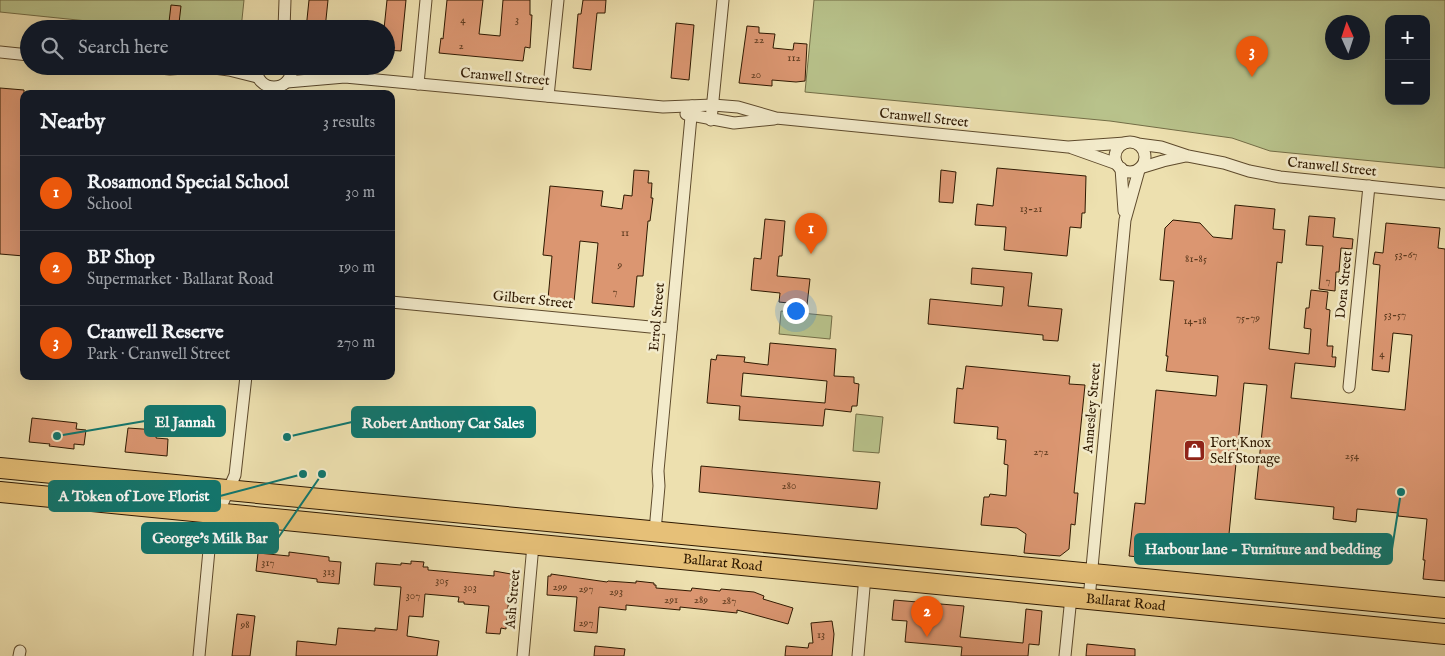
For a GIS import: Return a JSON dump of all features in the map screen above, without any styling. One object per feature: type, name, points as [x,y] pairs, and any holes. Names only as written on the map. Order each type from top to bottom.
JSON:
[{"type":"highway","name":"Ballarat Road","points":[[0,468],[1445,608]]},
{"type":"highway","name":"Ballarat Road","points":[[0,492],[196,511],[218,515],[865,576],[1445,634]]},
{"type":"street","points":[[418,84],[426,0]]},
{"type":"street","points":[[548,96],[558,0]]},
{"type":"street","points":[[712,120],[724,0]]},
{"type":"street","points":[[280,20],[285,2]]},
{"type":"street","points":[[284,20],[285,2]]},
{"type":"street","points":[[0,52],[20,54]]},
{"type":"street","points":[[244,75],[259,80]]},
{"type":"street","points":[[283,87],[290,75]]},
{"type":"street","name":"Cranwell Street","points":[[338,75],[663,107],[692,111],[712,120],[734,123],[776,118]]},
{"type":"street","name":"Cranwell Street","points":[[259,80],[272,88],[345,77]]},
{"type":"street","name":"Cranwell Street","points":[[692,111],[713,105],[738,107],[776,118],[1068,147],[1125,143]]},
{"type":"street","name":"Errol Street","points":[[655,531],[659,486],[658,471],[692,111]]},
{"type":"street","points":[[1134,142],[1142,147],[1146,156],[1144,164],[1140,169],[1129,172],[1119,166],[1116,159],[1117,149],[1125,143],[1134,142]]},
{"type":"street","name":"Cranwell Street","points":[[1138,144],[1161,147],[1188,156],[1280,177],[1445,194]]},
{"type":"street","name":"Cranwell Street","points":[[1068,147],[1119,166]]},
{"type":"street","name":"Cranwell Street","points":[[1140,169],[1163,161],[1188,156]]},
{"type":"street","name":"Annesley Street","points":[[1119,166],[1125,220]]},
{"type":"street","name":"Annesley Street","points":[[1065,656],[1080,598],[1091,573],[1125,220],[1140,169]]},
{"type":"street","name":"Dora Street","points":[[1349,387],[1369,186]]},
{"type":"street","name":"Gilbert Street","points":[[395,302],[671,329]]},
{"type":"street","points":[[199,656],[211,529],[229,491],[236,469],[246,380]]},
{"type":"street","name":"Ash Street","points":[[523,656],[534,545]]},
{"type":"street","points":[[858,656],[865,576]]},
{"type":"green space","points":[[0,0],[244,0],[242,20],[78,20],[0,12]]},
{"type":"green space","points":[[814,0],[1445,0],[1445,168],[1270,151],[1232,138],[1110,121],[805,92]]},
{"type":"green space","points":[[781,311],[832,316],[830,339],[779,334]]},
{"type":"green space","points":[[856,414],[883,417],[879,453],[853,451]]},
{"type":"building","points":[[309,0],[328,0],[326,20],[307,20]]},
{"type":"building","points":[[387,0],[406,0],[401,51],[395,51],[395,20],[385,20]]},
{"type":"building","points":[[447,0],[483,0],[479,34],[500,36],[503,0],[530,0],[530,15],[532,15],[530,48],[525,47],[523,61],[439,53],[441,38],[443,39]]},
{"type":"building","points":[[583,0],[606,0],[605,13],[597,13],[591,70],[573,68],[578,14],[581,14]]},
{"type":"building","points":[[171,5],[181,6],[179,20],[169,20]]},
{"type":"building","points":[[676,23],[694,25],[689,80],[671,78]]},
{"type":"building","points":[[747,26],[759,27],[759,33],[775,34],[773,48],[793,50],[794,43],[807,44],[805,81],[772,80],[772,86],[739,83]]},
{"type":"building","points":[[0,88],[24,90],[20,90],[20,256],[0,254]]},
{"type":"building","points":[[997,168],[1086,176],[1085,213],[1082,213],[1081,228],[1070,227],[1067,256],[1004,250],[1006,227],[975,225],[977,204],[993,206]]},
{"type":"building","points":[[634,170],[649,171],[648,183],[652,183],[651,198],[653,198],[650,221],[648,221],[643,276],[637,276],[634,307],[592,303],[598,243],[580,241],[574,302],[548,299],[552,256],[543,255],[550,186],[603,191],[601,206],[622,209],[624,195],[632,196]]},
{"type":"building","points":[[941,170],[956,172],[953,203],[939,202]]},
{"type":"building","points":[[1235,205],[1275,209],[1273,229],[1285,230],[1282,263],[1277,262],[1269,349],[1309,354],[1311,329],[1304,328],[1306,308],[1309,308],[1311,290],[1328,292],[1326,309],[1330,310],[1327,346],[1333,346],[1332,357],[1336,357],[1335,367],[1295,363],[1291,398],[1405,410],[1412,335],[1393,333],[1389,372],[1372,370],[1380,265],[1373,264],[1375,252],[1383,253],[1386,223],[1440,228],[1438,248],[1445,249],[1445,581],[1423,579],[1427,519],[1398,516],[1398,513],[1357,509],[1356,522],[1333,519],[1334,507],[1255,499],[1267,385],[1244,383],[1229,534],[1204,564],[1129,556],[1135,503],[1145,504],[1156,390],[1216,396],[1218,376],[1166,371],[1174,281],[1160,280],[1165,228],[1173,220],[1200,223],[1213,237],[1232,239]]},
{"type":"building","points":[[1309,216],[1335,218],[1333,237],[1353,239],[1352,249],[1341,248],[1339,272],[1336,272],[1335,291],[1319,289],[1323,246],[1306,245]]},
{"type":"building","points":[[765,219],[785,221],[782,256],[779,256],[777,276],[810,279],[807,305],[779,302],[780,293],[751,290],[754,258],[761,259]]},
{"type":"building","points":[[972,268],[1032,273],[1028,306],[1062,309],[1058,341],[1043,340],[1043,335],[928,324],[930,299],[1002,306],[1004,287],[971,284]]},
{"type":"building","points":[[770,343],[836,349],[834,376],[854,377],[854,383],[859,384],[857,406],[852,406],[851,412],[825,409],[823,426],[739,420],[740,406],[707,403],[711,359],[716,360],[717,355],[745,357],[744,362],[768,365]],"holes":[[[743,373],[827,381],[825,403],[741,396]]]},
{"type":"building","points":[[966,366],[1070,376],[1069,384],[1085,385],[1074,493],[1078,493],[1075,525],[1071,524],[1069,549],[1060,556],[1024,553],[1026,534],[1017,528],[981,525],[984,497],[989,497],[990,494],[1006,496],[1008,465],[1004,464],[1006,440],[997,439],[998,427],[954,423],[957,388],[963,389]]},
{"type":"building","points":[[32,418],[77,423],[76,429],[86,430],[84,445],[74,444],[74,449],[29,442]]},
{"type":"building","points":[[128,428],[157,430],[156,438],[168,439],[167,456],[125,452]]},
{"type":"building","points":[[701,466],[880,482],[877,509],[699,492]]},
{"type":"building","points":[[289,552],[329,557],[329,561],[341,562],[339,584],[317,582],[317,579],[256,571],[258,553],[289,556]]},
{"type":"building","points":[[411,561],[424,562],[423,567],[428,567],[428,570],[494,576],[494,571],[511,574],[506,629],[501,628],[500,634],[486,633],[489,606],[464,604],[464,602],[458,602],[459,597],[425,594],[423,617],[409,616],[407,636],[439,641],[437,656],[296,656],[297,641],[336,645],[338,628],[375,631],[375,628],[397,630],[401,587],[374,585],[376,563],[401,565],[401,563],[411,564]]},
{"type":"building","points":[[551,574],[607,582],[636,583],[636,581],[654,583],[656,588],[691,591],[692,588],[720,591],[721,589],[754,592],[764,596],[763,599],[793,608],[788,624],[737,610],[737,613],[680,607],[680,610],[626,605],[626,610],[599,607],[597,633],[574,631],[577,597],[547,595],[548,576],[551,576]]},
{"type":"building","points":[[894,600],[964,606],[960,637],[1023,643],[1026,609],[1042,611],[1039,645],[1029,644],[1028,656],[961,656],[962,647],[905,642],[907,621],[892,620]]},
{"type":"building","points":[[237,614],[255,616],[250,656],[232,656]]},
{"type":"building","points":[[832,621],[834,634],[832,656],[785,656],[786,646],[808,648],[809,643],[813,643],[811,623]]},
{"type":"building","points":[[1087,644],[1135,649],[1135,656],[1086,656]]},
{"type":"building","points":[[595,646],[625,649],[624,656],[594,656]]},
{"type":"place","name":"Cranwell Reserve","points":[[1252,77]]},
{"type":"place","name":"Rosamond Special School","points":[[811,254]]},
{"type":"place","name":"El Jannah","points":[[57,436]]},
{"type":"place","name":"Robert Anthony Car Sales","points":[[287,437]]},
{"type":"place","name":"Fort Knox Self Storage","points":[[1194,451]]},
{"type":"place","name":"A Token of Love Florist","points":[[303,474]]},
{"type":"place","name":"George's Milk Bar","points":[[322,474]]},
{"type":"place","name":"Harbour lane - Furniture and bedding","points":[[1401,492]]},
{"type":"place","name":"BP Shop","points":[[927,637]]}]
